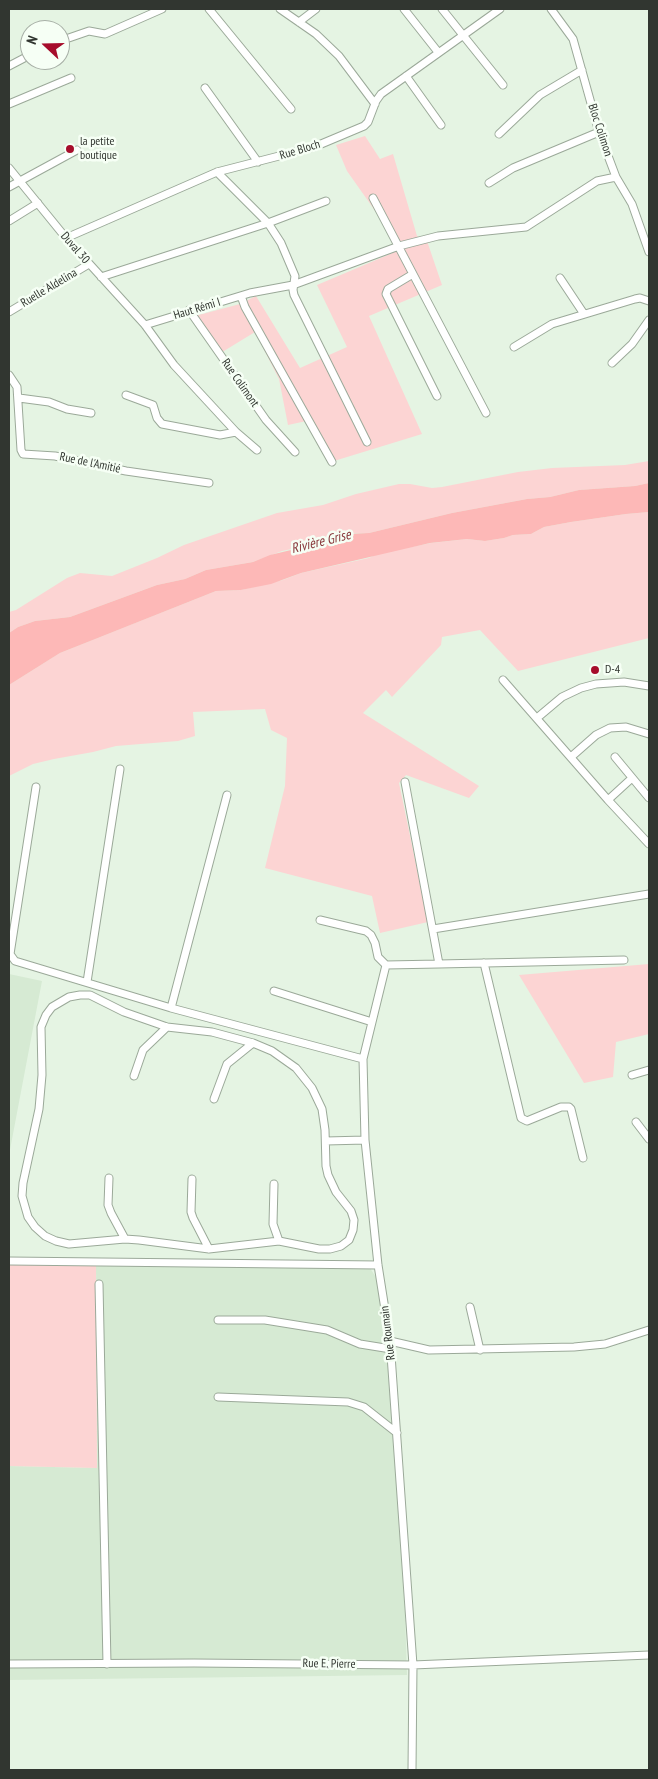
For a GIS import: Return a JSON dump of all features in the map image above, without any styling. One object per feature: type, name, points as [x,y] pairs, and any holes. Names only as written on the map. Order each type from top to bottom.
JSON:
[{"type":"street","points":[[70,38],[89,31],[105,34],[146,12],[162,9]]},
{"type":"street","points":[[210,9],[291,109]]},
{"type":"street","points":[[280,9],[316,34],[339,56],[375,104]]},
{"type":"street","points":[[299,22],[316,9]]},
{"type":"street","points":[[404,9],[438,52]]},
{"type":"street","points":[[442,9],[502,85]]},
{"type":"street","name":"Rue Bloch","points":[[66,238],[218,172],[314,147],[364,126],[368,122],[381,94],[500,9]]},
{"type":"street","name":"Bloc Colimon","points":[[551,9],[573,39],[599,132],[616,177],[632,204],[649,252]]},
{"type":"street","points":[[499,134],[540,95],[582,70]]},
{"type":"street","points":[[406,76],[440,125]]},
{"type":"street","points":[[9,104],[71,78]]},
{"type":"street","points":[[205,88],[258,162]]},
{"type":"street","points":[[489,182],[513,168],[599,132]]},
{"type":"street","points":[[9,187],[77,150]]},
{"type":"street","name":"Duval 30","points":[[9,168],[66,238],[145,325],[174,365],[236,432],[257,450]]},
{"type":"street","points":[[218,172],[268,223],[281,243],[295,276],[293,285],[294,295],[367,442]]},
{"type":"street","name":"Haut Rémi I","points":[[145,325],[189,310],[250,293],[293,285],[399,246],[438,236],[526,227],[597,182],[616,177]]},
{"type":"street","points":[[373,198],[486,413]]},
{"type":"street","points":[[101,277],[268,223],[326,201]]},
{"type":"street","points":[[9,221],[38,203]]},
{"type":"street","name":"Ruelle Aldelina","points":[[9,312],[89,264]]},
{"type":"street","points":[[413,274],[388,289],[386,294],[437,396]]},
{"type":"street","points":[[560,278],[584,314]]},
{"type":"street","points":[[241,296],[245,307],[332,462]]},
{"type":"street","points":[[514,347],[552,324],[635,299],[640,298],[649,301]]},
{"type":"street","name":"Rue Colimont","points":[[189,310],[266,420],[295,452]]},
{"type":"street","points":[[612,363],[632,344],[649,320]]},
{"type":"street","name":"Rue de l'Amitié","points":[[9,375],[17,387],[19,398],[20,450],[23,454],[55,456],[126,471],[209,483]]},
{"type":"street","points":[[126,395],[153,406],[157,418],[162,424],[220,435],[236,432]]},
{"type":"street","points":[[19,398],[49,402],[67,409],[91,413]]},
{"type":"street","points":[[503,680],[649,844]]},
{"type":"street","points":[[537,718],[562,697],[581,688],[596,684],[624,682],[649,686]]},
{"type":"street","points":[[571,757],[596,735],[610,728],[626,727],[649,734]]},
{"type":"street","points":[[615,757],[649,798]]},
{"type":"street","points":[[87,982],[120,768]]},
{"type":"street","points":[[608,800],[632,778]]},
{"type":"street","points":[[405,782],[439,964]]},
{"type":"street","points":[[36,788],[10,954],[15,961],[171,1008],[363,1059]]},
{"type":"street","points":[[171,1008],[227,795]]},
{"type":"street","points":[[433,929],[649,894]]},
{"type":"street","points":[[320,920],[366,931],[375,942],[378,957],[386,965],[624,960]]},
{"type":"street","points":[[484,963],[521,1118],[527,1121],[561,1106],[569,1107],[584,1158]]},
{"type":"street","name":"Rue Roumain","points":[[386,965],[363,1059],[365,1140],[378,1265],[390,1340],[413,1665],[412,1770]]},
{"type":"street","points":[[274,991],[372,1022]]},
{"type":"street","points":[[90,996],[124,1012],[167,1028],[212,1032],[253,1043],[284,1058],[304,1077],[318,1098],[324,1119],[328,1176],[354,1220],[354,1230],[349,1240],[341,1246],[330,1249],[319,1249],[279,1241],[209,1250],[125,1239],[69,1244],[45,1236],[35,1227],[28,1216],[22,1196],[23,1183],[39,1109],[42,1075],[41,1028],[46,1015],[52,1007],[69,997],[90,996]]},
{"type":"street","points":[[134,1076],[143,1050],[167,1028]]},
{"type":"street","points":[[214,1099],[227,1064],[253,1043]]},
{"type":"street","points":[[632,1075],[649,1070]]},
{"type":"street","points":[[636,1122],[649,1139]]},
{"type":"street","points":[[326,1141],[365,1140]]},
{"type":"street","points":[[109,1178],[108,1205],[125,1239]]},
{"type":"street","points":[[192,1179],[192,1218],[209,1250]]},
{"type":"street","points":[[274,1184],[274,1224],[279,1241]]},
{"type":"street","points":[[9,1261],[378,1265]]},
{"type":"street","points":[[99,1284],[107,1664]]},
{"type":"street","points":[[470,1307],[480,1350]]},
{"type":"street","points":[[218,1320],[265,1320],[327,1330],[360,1344],[390,1349]]},
{"type":"street","points":[[390,1340],[429,1350],[574,1347],[605,1344],[636,1336],[649,1330]]},
{"type":"street","points":[[218,1398],[348,1402],[364,1407],[397,1434]]},
{"type":"street","name":"Rue E. Pierre","points":[[9,1664],[413,1665],[649,1655]]},
{"type":"shaded area","points":[[365,136],[380,159],[393,154],[417,236],[427,241],[442,285],[369,316],[422,434],[334,461],[311,420],[288,425],[279,379],[255,332],[219,354],[195,316],[240,304],[256,296],[300,368],[347,347],[317,285],[402,249],[347,171],[336,145]]},
{"type":"shaded area","points":[[649,461],[649,483],[635,486],[579,490],[550,497],[527,499],[452,513],[369,533],[352,533],[329,541],[282,551],[253,562],[206,570],[185,579],[157,585],[70,617],[35,621],[18,627],[9,633],[9,612],[16,610],[67,578],[80,573],[112,576],[184,545],[277,513],[323,505],[356,494],[399,484],[432,488],[518,472],[552,468],[625,465]]},
{"type":"shaded area","points":[[649,483],[649,512],[571,522],[544,527],[531,534],[513,535],[485,541],[467,539],[430,543],[301,573],[271,584],[241,590],[216,591],[60,653],[9,685],[9,633],[18,627],[35,621],[70,617],[157,585],[185,579],[206,570],[253,562],[270,555],[329,541],[346,534],[369,533],[452,513],[527,499],[550,497],[579,490],[635,486]]},
{"type":"shaded area","points":[[649,512],[649,638],[518,671],[480,630],[442,637],[441,645],[392,697],[386,690],[363,713],[479,786],[469,798],[406,775],[399,783],[428,922],[380,933],[372,896],[265,868],[285,786],[287,738],[271,730],[265,709],[193,712],[195,736],[178,741],[116,746],[54,759],[33,764],[9,776],[9,685],[60,653],[216,591],[241,590],[283,580],[301,573],[369,558],[377,554],[431,543],[467,539],[485,541],[513,535],[531,534],[544,527],[571,522]]},
{"type":"shaded area","points":[[649,964],[649,1034],[616,1042],[613,1077],[584,1083],[519,975]]},
{"type":"shaded area","points":[[9,974],[42,981],[9,1155]]},
{"type":"shaded area","points":[[96,1264],[370,1268],[377,1279],[387,1347],[404,1582],[407,1675],[9,1680],[9,1466],[97,1468]]},
{"type":"shaded area","points":[[96,1264],[97,1468],[9,1466],[9,1265]]},
{"type":"place","name":"la petite boutique","points":[[70,149]]},
{"type":"place","name":"D-4","points":[[595,670]]},
{"type":"water label","name":"Rivière Grise","points":[[321,542]]}]
